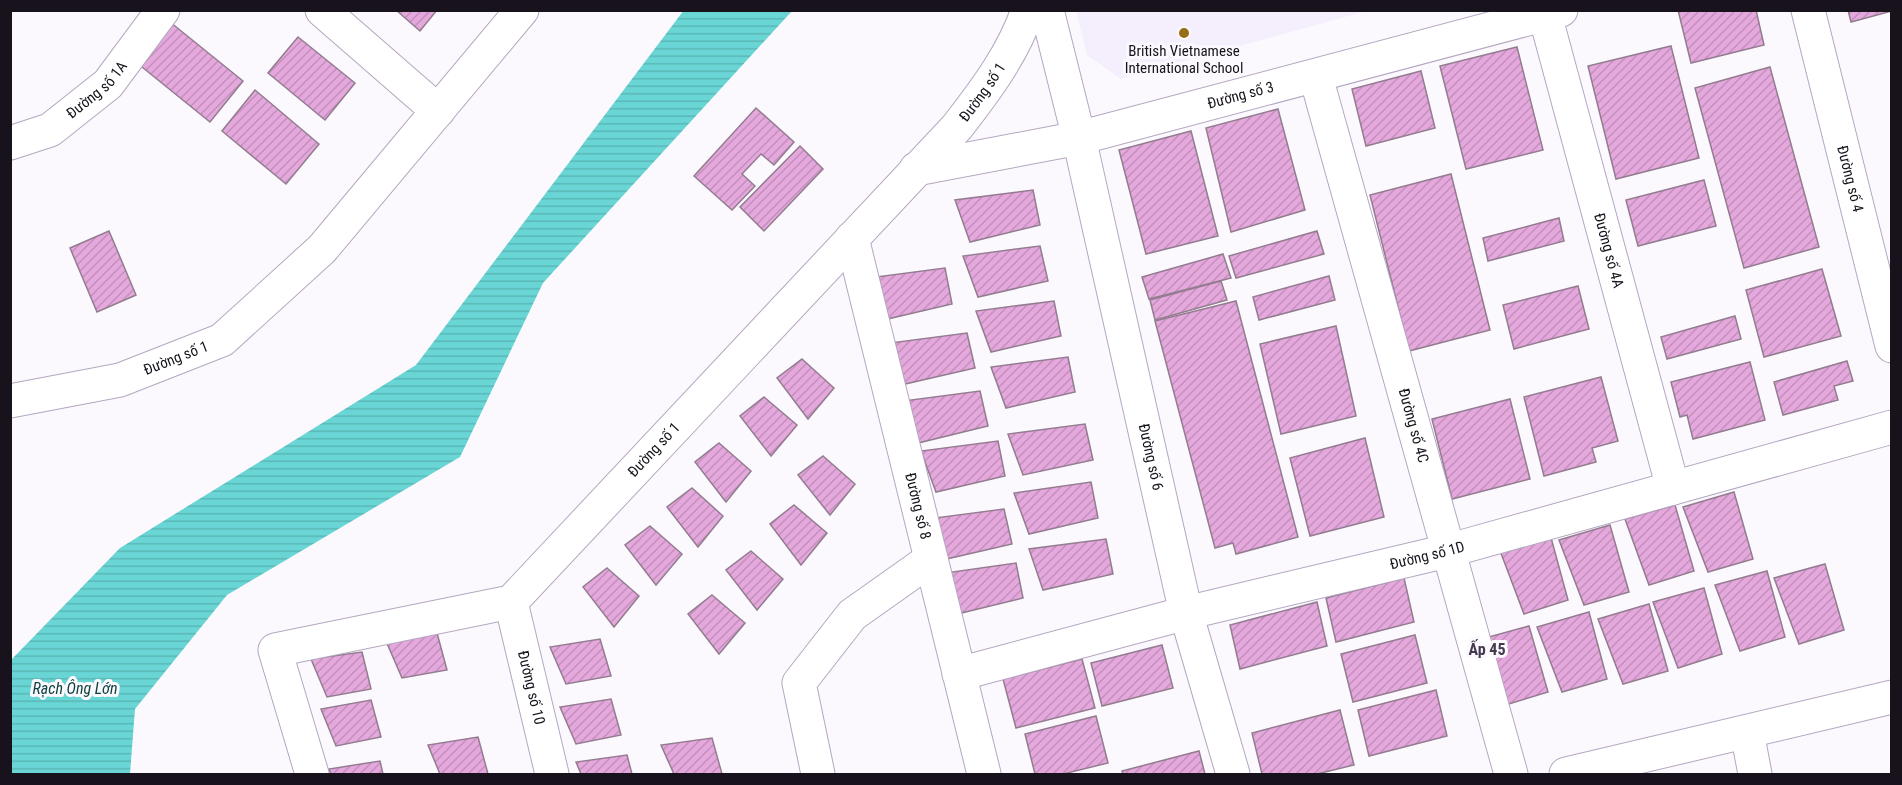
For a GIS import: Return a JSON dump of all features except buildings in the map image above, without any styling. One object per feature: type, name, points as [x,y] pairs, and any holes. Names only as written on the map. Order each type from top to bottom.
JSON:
[{"type":"street","name":"Đường số 1A","points":[[10,143],[50,130],[108,84],[163,10]]},
{"type":"street","points":[[322,10],[438,111]]},
{"type":"street","name":"Đường số 1","points":[[10,401],[120,380],[222,340],[322,249],[522,10]]},
{"type":"street","name":"Đường số 1","points":[[511,602],[957,127],[992,81],[1022,28],[1028,10]]},
{"type":"street","points":[[1047,10],[1080,138]]},
{"type":"street","name":"Đường số 4","points":[[1808,10],[1892,346]]},
{"type":"street","name":"Đường số 3","points":[[916,169],[1080,138],[1553,13]]},
{"type":"street","name":"Đường số 4A","points":[[1553,13],[1673,488]]},
{"type":"street","name":"Đường số 4C","points":[[1316,76],[1511,774]]},
{"type":"street","name":"Đường số 6","points":[[1080,138],[1186,613],[1233,774]]},
{"type":"street","name":"Đường số 8","points":[[852,238],[984,774]]},
{"type":"street","name":"Đường số 1D","points":[[959,674],[1186,613],[1447,551],[1892,427]]},
{"type":"street","points":[[818,774],[799,683],[852,615],[931,559]]},
{"type":"street","points":[[312,774],[274,650],[511,602]]},
{"type":"street","name":"Đường số 10","points":[[511,602],[552,774]]},
{"type":"street","points":[[1566,774],[1892,697]]},
{"type":"street","points":[[1747,732],[1755,774]]},
{"type":"shaded area","name":"British Vietnamese International School","points":[[1076,10],[1366,11],[1121,79],[1087,55]]},
{"type":"water","name":"Rạch Ông Lớn","points":[[684,10],[792,11],[543,283],[460,457],[227,595],[135,709],[130,774],[11,774],[11,660],[120,548],[416,365]]},
{"type":"place","name":"British Vietnamese International School","points":[[1184,33]]},
{"type":"district","name":"Ấp 45","points":[[1487,649]]}]
